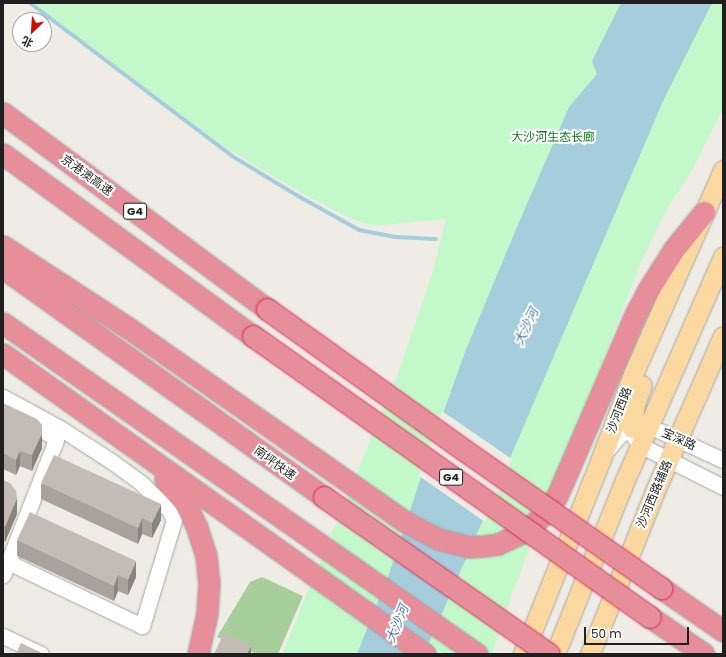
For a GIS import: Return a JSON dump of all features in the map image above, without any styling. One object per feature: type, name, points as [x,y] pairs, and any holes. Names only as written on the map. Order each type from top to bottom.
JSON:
[{"type":"highway","name":"京港澳高速","points":[[3,113],[267,308],[464,450],[723,631]]},
{"type":"highway","name":"G4","points":[[3,154],[253,336],[704,654]]},
{"type":"highway","points":[[3,246],[127,327],[404,521],[438,539],[468,547],[498,544],[524,532],[541,517],[557,496],[636,313],[648,290],[674,249],[704,212]]},
{"type":"highway","name":"南坪快速","points":[[3,268],[324,497],[549,654]]},
{"type":"highway","points":[[3,323],[477,654]]},
{"type":"highway","points":[[3,354],[425,654]]},
{"type":"highway","points":[[137,450],[185,503],[197,528],[206,556],[209,583],[207,613],[198,654]]},
{"type":"main road","name":"沙河西路","points":[[523,654],[634,372],[723,170]]},
{"type":"main road","points":[[555,654],[640,445],[641,427],[635,404],[680,290],[686,253]]},
{"type":"main road","points":[[641,427],[723,257]]},
{"type":"main road","name":"沙河西路辅路","points":[[590,654],[678,438],[723,336]]},
{"type":"street","points":[[3,397],[60,428],[111,461],[141,483],[169,510],[174,520],[142,626],[6,568],[56,440],[49,434],[3,411]]},
{"type":"street","name":"宝深路","points":[[641,427],[678,438],[723,460]]},
{"type":"street","points":[[600,461],[615,440],[641,427]]},
{"type":"street","name":"宝深路","points":[[640,445],[723,486]]},
{"type":"street","points":[[3,636],[41,654]]},
{"type":"green space","name":"大沙河生态长廊","points":[[33,3],[723,3],[723,109],[690,174],[665,212],[640,265],[514,589],[492,654],[282,654],[399,371],[433,271],[446,219],[373,226],[347,217],[300,192],[226,148],[52,17],[52,12],[45,12]]},
{"type":"green space","points":[[262,577],[303,596],[278,654],[257,654],[217,637],[250,582]]},
{"type":"water","name":"大沙河","points":[[621,3],[712,3],[664,99],[498,486],[424,654],[357,654],[389,574],[428,456],[465,352],[569,107],[597,74],[592,61]]},
{"type":"pier","points":[[442,411],[512,459],[485,522],[419,476]]},
{"type":"building","points":[[3,403],[37,419],[42,425],[42,433],[32,455],[20,451],[16,460],[3,453]]},
{"type":"building","points":[[54,455],[161,504],[152,523],[142,518],[138,528],[41,483]]},
{"type":"building","points":[[3,480],[10,483],[16,491],[17,498],[5,527],[3,526]]},
{"type":"building","points":[[30,512],[136,561],[128,580],[118,575],[114,586],[17,540]]},
{"type":"building","points":[[224,633],[251,646],[247,654],[214,654]]},
{"type":"building","points":[[21,643],[44,654],[16,654]]},
{"type":"waterway","points":[[30,3],[232,156],[298,196],[359,230],[395,237],[436,239]]}]
